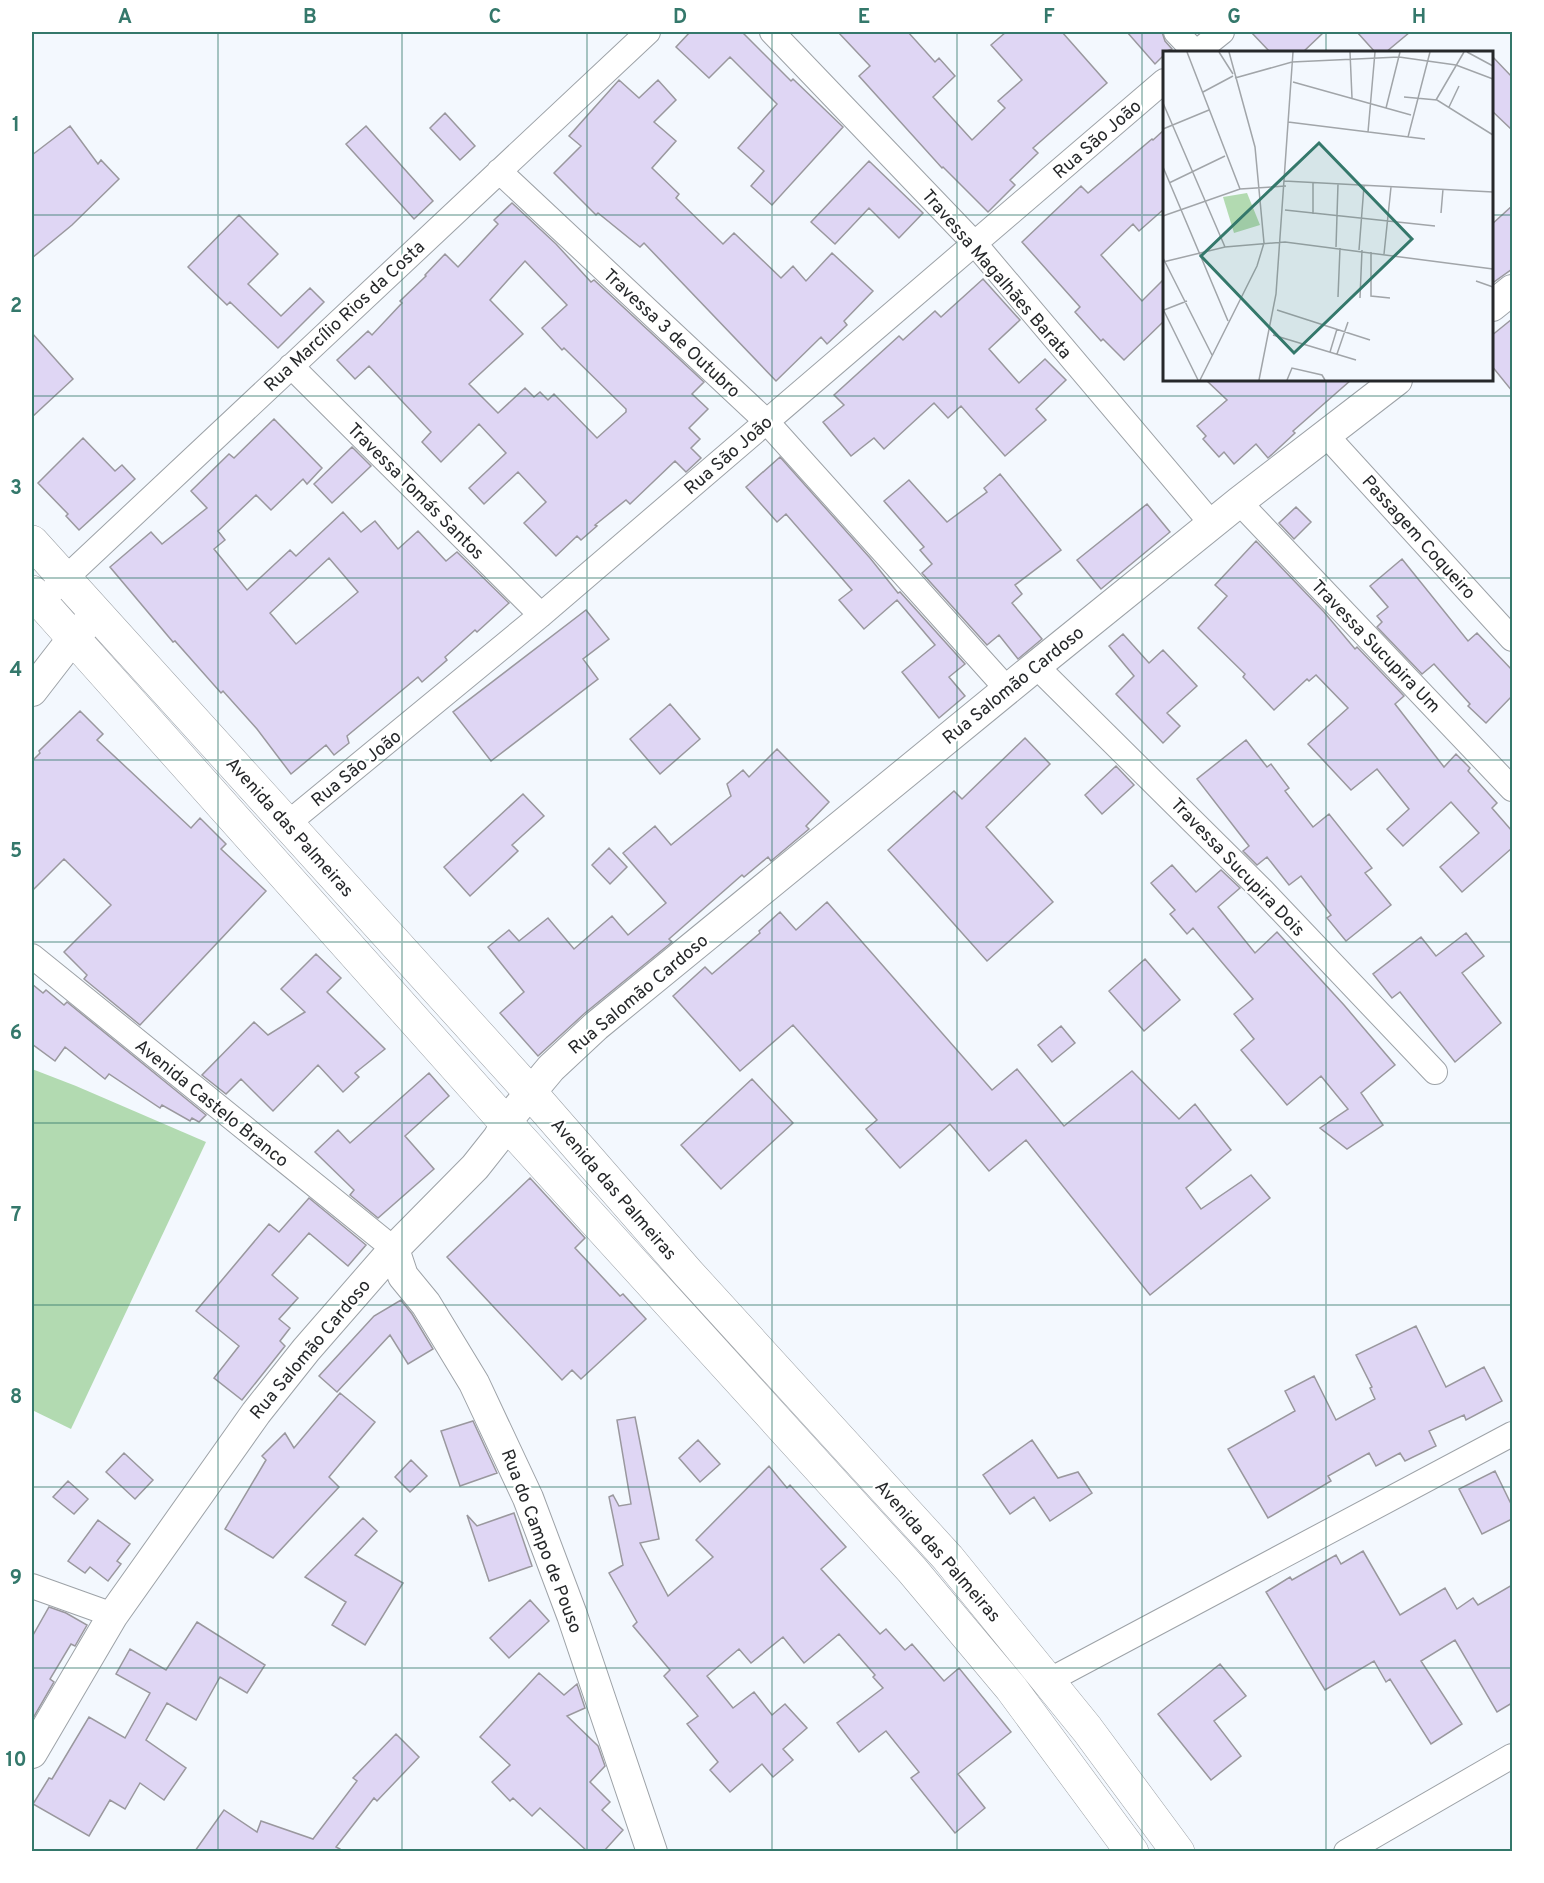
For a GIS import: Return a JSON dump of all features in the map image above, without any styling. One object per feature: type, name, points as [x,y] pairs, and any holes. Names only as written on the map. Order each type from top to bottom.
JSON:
[{"type":"main road","name":"Avenida das Palmeiras","points":[[32,542],[530,1092],[688,1273],[948,1558],[1087,1729],[1178,1851]]},
{"type":"main road","name":"Avenida das Palmeiras","points":[[36,597],[506,1123],[912,1570],[1011,1688],[1132,1851]]},
{"type":"street","name":"Rua Marcílio Rios da Costa","points":[[36,597],[65,579],[648,32]]},
{"type":"street","name":"Travessa Magalhães Barata","points":[[772,32],[975,244],[1212,524]]},
{"type":"street","points":[[1176,32],[1195,51]]},
{"type":"street","points":[[1197,51],[1222,32]]},
{"type":"street","name":"Rua São João","points":[[287,824],[541,615],[1163,82]]},
{"type":"street","name":"Travessa 3 de Outubro","points":[[499,171],[766,421],[1007,689]]},
{"type":"street","points":[[1493,304],[1512,290]]},
{"type":"street","name":"Travessa Tomás Santos","points":[[291,366],[541,615]]},
{"type":"street","name":"Rua Salomão Cardoso","points":[[32,1753],[113,1615],[256,1413],[306,1350],[394,1249],[475,1167],[498,1138],[506,1123],[551,1068],[596,1026],[1007,689],[1239,502],[1396,381]]},
{"type":"street","name":"Passagem Coqueiro","points":[[1326,435],[1512,639]]},
{"type":"street","name":"Travessa Sucupira Um","points":[[1239,502],[1512,789]]},
{"type":"street","points":[[32,691],[73,638],[97,613]]},
{"type":"street","name":"Travessa Sucupira Dois","points":[[1036,666],[1262,890],[1435,1072]]},
{"type":"street","name":"Avenida Castelo Branco","points":[[32,956],[394,1249]]},
{"type":"street","name":"Rua do Campo de Pouso","points":[[394,1249],[404,1276],[426,1304],[474,1383],[528,1498],[572,1615],[652,1851]]},
{"type":"street","points":[[1048,1681],[1512,1434]]},
{"type":"street","points":[[32,1586],[113,1615]]},
{"type":"street","points":[[1346,1851],[1512,1756]]},
{"type":"green space","points":[[32,1069],[206,1142],[71,1429],[32,1410]]},
{"type":"building","points":[[690,32],[742,32],[791,81],[793,79],[843,127],[772,205],[751,186],[764,171],[738,148],[777,104],[730,57],[709,78],[676,47]]},
{"type":"building","points":[[838,32],[908,32],[935,62],[939,58],[955,76],[933,97],[972,140],[1005,108],[998,101],[1022,80],[991,45],[1006,32],[1062,32],[1107,83],[1033,148],[1038,153],[1010,180],[1015,185],[988,212],[942,168],[859,76],[870,66]]},
{"type":"building","points":[[1127,32],[1162,32],[1165,41],[1172,49],[1163,51],[1163,56],[1155,64]]},
{"type":"building","points":[[1251,32],[1324,32],[1304,51],[1269,51]]},
{"type":"building","points":[[1357,32],[1410,32],[1387,51],[1374,51]]},
{"type":"building","points":[[1493,57],[1512,77],[1512,130],[1493,112]]},
{"type":"building","points":[[619,80],[639,98],[658,80],[676,100],[654,122],[676,141],[652,168],[679,194],[676,198],[723,244],[734,233],[781,278],[793,266],[806,281],[832,253],[873,291],[844,321],[847,325],[827,344],[821,337],[776,381],[644,243],[640,247],[598,213],[596,215],[554,173],[581,146],[569,136]]},
{"type":"building","points":[[445,113],[475,146],[460,160],[430,128]]},
{"type":"building","points":[[70,126],[98,164],[101,160],[119,179],[72,225],[32,258],[32,155]]},
{"type":"building","points":[[366,126],[433,201],[414,219],[346,144]]},
{"type":"building","points":[[1163,131],[1163,210],[1139,231],[1133,224],[1101,255],[1142,301],[1163,280],[1163,322],[1124,360],[1103,339],[1101,341],[1075,312],[1080,307],[1022,242],[1081,186],[1088,193]]},
{"type":"building","points":[[869,161],[923,213],[899,238],[869,208],[835,244],[811,222]]},
{"type":"building","points":[[512,203],[556,244],[591,282],[594,280],[704,382],[692,394],[708,409],[689,428],[700,439],[691,448],[701,458],[686,472],[675,461],[630,504],[626,500],[595,525],[597,526],[581,540],[577,536],[556,556],[524,523],[546,502],[518,472],[484,504],[469,488],[506,453],[479,424],[441,462],[422,442],[431,432],[369,366],[355,379],[337,360],[368,331],[372,335],[402,303],[400,301],[445,254],[458,267],[498,224],[494,220]],"holes":[[[525,261],[567,305],[542,328],[562,350],[564,348],[626,409],[626,412],[597,438],[554,394],[548,400],[540,392],[534,397],[525,388],[498,413],[469,384],[523,334],[490,300]]]},
{"type":"building","points":[[1512,206],[1512,269],[1493,283],[1493,223]]},
{"type":"building","points":[[239,215],[278,254],[248,284],[281,316],[310,288],[324,302],[278,348],[230,302],[227,305],[188,267]]},
{"type":"building","points":[[983,279],[1020,320],[989,349],[1019,383],[1045,359],[1066,380],[1036,409],[1046,420],[1005,456],[961,406],[948,418],[934,403],[884,449],[874,438],[851,456],[823,422],[844,405],[834,395],[899,336],[903,340],[935,311],[941,317]]},
{"type":"building","points":[[1512,319],[1512,391],[1493,367],[1493,334]]},
{"type":"building","points":[[32,333],[73,379],[32,417]]},
{"type":"building","points":[[1207,381],[1350,381],[1293,431],[1295,433],[1268,458],[1256,444],[1234,464],[1224,452],[1219,457],[1203,439],[1206,436],[1197,426],[1227,400]]},
{"type":"building","points":[[274,419],[322,468],[307,484],[303,479],[271,510],[256,495],[218,531],[225,540],[214,549],[247,590],[290,550],[296,556],[343,512],[361,532],[375,521],[398,549],[418,531],[446,561],[457,552],[509,603],[445,657],[447,660],[422,682],[418,677],[347,736],[349,743],[334,755],[326,745],[291,774],[257,729],[175,641],[173,642],[110,567],[151,532],[162,544],[207,508],[191,491],[229,454],[234,458]],"holes":[[[329,558],[358,592],[296,644],[270,613]]]},
{"type":"building","points":[[83,438],[115,471],[122,465],[135,479],[79,530],[66,516],[68,514],[38,483]]},
{"type":"building","points":[[352,447],[371,466],[332,503],[314,484]]},
{"type":"building","points":[[780,457],[898,593],[900,592],[965,664],[949,677],[965,696],[939,718],[902,672],[935,645],[897,600],[864,629],[839,600],[852,590],[786,514],[777,522],[746,487]]},
{"type":"building","points":[[1000,474],[1061,550],[1015,585],[1022,594],[1012,603],[1042,639],[1018,659],[999,635],[987,645],[922,573],[932,564],[920,550],[924,547],[884,501],[909,480],[947,522],[987,492],[984,488]]},
{"type":"building","points":[[1147,504],[1170,532],[1101,589],[1077,560]]},
{"type":"building","points":[[1296,507],[1311,522],[1294,539],[1279,523]]},
{"type":"building","points":[[1256,541],[1324,612],[1355,649],[1357,647],[1404,696],[1395,704],[1444,767],[1456,754],[1497,803],[1492,808],[1512,831],[1512,848],[1462,892],[1440,867],[1479,833],[1451,802],[1403,846],[1387,829],[1409,809],[1377,769],[1351,790],[1308,744],[1348,708],[1316,675],[1309,681],[1307,679],[1274,710],[1243,677],[1245,674],[1198,628],[1227,596],[1215,585]]},
{"type":"building","points":[[1402,559],[1468,641],[1477,633],[1512,670],[1512,696],[1486,723],[1468,706],[1470,704],[1434,664],[1422,674],[1377,627],[1382,622],[1377,616],[1388,607],[1370,586]]},
{"type":"building","points":[[586,610],[609,639],[583,659],[598,679],[491,761],[453,712]]},
{"type":"building","points":[[1123,634],[1149,663],[1163,650],[1197,686],[1167,713],[1180,726],[1163,743],[1116,694],[1134,676],[1109,646]]},
{"type":"building","points":[[670,704],[700,739],[660,774],[630,739]]},
{"type":"building","points":[[80,711],[103,734],[97,740],[191,828],[200,818],[226,844],[221,849],[266,891],[140,1025],[84,979],[87,975],[64,952],[111,905],[64,859],[32,891],[32,761],[40,753],[39,751]]},
{"type":"building","points":[[1025,738],[1050,764],[986,827],[1053,902],[987,961],[888,850],[954,791],[962,799]]},
{"type":"building","points":[[1246,740],[1267,767],[1271,764],[1289,788],[1285,791],[1313,827],[1329,814],[1372,868],[1365,873],[1391,905],[1346,941],[1327,918],[1331,915],[1301,876],[1289,885],[1267,857],[1257,865],[1243,851],[1249,846],[1197,779]]},
{"type":"building","points":[[777,749],[829,802],[806,826],[809,829],[771,861],[768,857],[744,877],[742,875],[669,939],[672,942],[585,1013],[538,1056],[500,1013],[524,992],[488,947],[509,930],[519,941],[548,918],[574,949],[612,916],[628,935],[666,903],[623,853],[655,826],[671,845],[731,796],[727,784],[743,770],[749,777]]},
{"type":"building","points":[[1116,766],[1134,785],[1102,814],[1085,795]]},
{"type":"building","points":[[523,794],[544,816],[512,845],[518,851],[470,896],[444,867]]},
{"type":"building","points":[[609,848],[627,867],[610,884],[592,865]]},
{"type":"building","points":[[1172,865],[1196,892],[1221,870],[1240,888],[1218,907],[1255,953],[1277,932],[1395,1065],[1361,1093],[1383,1125],[1347,1149],[1320,1128],[1348,1109],[1321,1076],[1287,1105],[1241,1050],[1254,1039],[1234,1014],[1253,999],[1193,928],[1187,934],[1170,914],[1175,910],[1151,883]]},
{"type":"building","points":[[827,902],[992,1090],[1017,1069],[1064,1126],[1132,1071],[1179,1119],[1195,1104],[1231,1150],[1186,1188],[1201,1209],[1251,1175],[1270,1198],[1150,1295],[1026,1140],[989,1171],[950,1124],[900,1168],[866,1129],[877,1120],[793,1025],[740,1071],[673,996],[705,967],[712,974],[760,933],[759,931],[780,912],[796,930]]},
{"type":"building","points":[[1466,933],[1484,956],[1462,973],[1501,1023],[1455,1062],[1400,992],[1392,998],[1373,974],[1421,937],[1436,956]]},
{"type":"building","points":[[316,954],[341,978],[327,992],[385,1049],[355,1073],[359,1077],[343,1092],[318,1065],[273,1111],[241,1079],[226,1094],[202,1075],[254,1022],[268,1035],[305,1012],[281,989]]},
{"type":"building","points":[[1145,959],[1180,1000],[1144,1031],[1109,991]]},
{"type":"building","points":[[32,984],[43,993],[46,990],[64,1005],[67,1002],[206,1115],[199,1122],[192,1118],[190,1121],[162,1105],[160,1108],[109,1074],[105,1079],[65,1047],[55,1061],[32,1044]]},
{"type":"building","points":[[1061,1026],[1075,1043],[1052,1062],[1038,1045]]},
{"type":"building","points":[[429,1073],[449,1096],[405,1136],[434,1169],[378,1218],[350,1195],[354,1190],[315,1152],[338,1130],[350,1143]]},
{"type":"building","points":[[752,1079],[793,1123],[721,1189],[681,1145]]},
{"type":"building","points":[[530,1178],[585,1238],[575,1248],[620,1296],[623,1294],[646,1319],[581,1379],[572,1370],[562,1380],[447,1257]]},
{"type":"building","points":[[309,1198],[366,1245],[348,1266],[309,1233],[272,1275],[298,1298],[279,1319],[290,1328],[280,1341],[285,1346],[242,1400],[214,1378],[239,1346],[196,1311],[269,1224],[279,1232]]},
{"type":"building","points":[[401,1300],[433,1349],[408,1364],[390,1335],[337,1392],[319,1376],[374,1316]]},
{"type":"building","points":[[1416,1326],[1446,1387],[1484,1367],[1502,1401],[1466,1420],[1464,1415],[1429,1431],[1436,1446],[1405,1461],[1400,1453],[1376,1466],[1369,1453],[1328,1476],[1331,1481],[1268,1518],[1228,1449],[1295,1411],[1285,1391],[1314,1376],[1336,1420],[1375,1399],[1370,1388],[1372,1387],[1356,1355]]},
{"type":"building","points":[[340,1393],[375,1422],[329,1477],[339,1487],[273,1558],[225,1529],[266,1460],[262,1456],[285,1433],[294,1448]]},
{"type":"building","points":[[635,1417],[659,1539],[640,1543],[668,1596],[713,1557],[696,1540],[769,1466],[787,1488],[790,1485],[846,1547],[821,1569],[880,1634],[886,1629],[905,1650],[912,1644],[944,1681],[959,1668],[1011,1732],[958,1774],[985,1808],[955,1833],[911,1778],[919,1772],[886,1731],[859,1752],[837,1723],[883,1688],[873,1677],[875,1675],[839,1634],[804,1663],[783,1637],[751,1663],[739,1649],[707,1676],[733,1708],[754,1692],[772,1715],[785,1704],[807,1728],[783,1749],[793,1760],[773,1777],[762,1764],[730,1792],[710,1770],[718,1762],[687,1724],[698,1716],[664,1676],[670,1670],[633,1626],[637,1622],[609,1573],[623,1565],[609,1497],[613,1495],[619,1506],[631,1504],[617,1420]]},
{"type":"building","points":[[473,1421],[497,1473],[460,1486],[441,1431]]},
{"type":"building","points":[[698,1440],[720,1464],[700,1482],[679,1458]]},
{"type":"building","points":[[1032,1440],[1058,1478],[1078,1472],[1092,1493],[1050,1521],[1034,1497],[1010,1514],[983,1475]]},
{"type":"building","points":[[124,1453],[153,1480],[135,1499],[106,1472]]},
{"type":"building","points":[[411,1460],[427,1476],[410,1492],[395,1477]]},
{"type":"building","points":[[1495,1471],[1512,1506],[1512,1519],[1482,1534],[1459,1489]]},
{"type":"building","points":[[68,1481],[88,1499],[74,1514],[53,1497]]},
{"type":"building","points":[[514,1513],[532,1566],[489,1581],[467,1515],[477,1526]]},
{"type":"building","points":[[363,1518],[377,1531],[355,1555],[403,1583],[365,1645],[332,1625],[346,1602],[305,1577]]},
{"type":"building","points":[[98,1520],[130,1544],[117,1561],[121,1564],[108,1581],[90,1567],[85,1573],[68,1561]]},
{"type":"building","points":[[1363,1551],[1400,1615],[1445,1588],[1457,1609],[1473,1598],[1478,1605],[1512,1585],[1512,1703],[1497,1712],[1455,1640],[1421,1661],[1462,1724],[1431,1744],[1390,1679],[1386,1682],[1374,1661],[1325,1690],[1266,1592],[1290,1577],[1292,1580],[1336,1555],[1341,1564]]},
{"type":"building","points":[[530,1600],[549,1621],[509,1658],[490,1638]]},
{"type":"building","points":[[49,1607],[66,1613],[87,1625],[75,1646],[71,1644],[50,1679],[54,1682],[32,1720],[32,1637]]},
{"type":"building","points":[[197,1622],[265,1665],[247,1693],[220,1677],[196,1720],[167,1703],[146,1740],[186,1768],[164,1800],[140,1783],[125,1809],[110,1800],[89,1836],[33,1804],[49,1778],[52,1779],[89,1717],[125,1738],[150,1693],[116,1674],[130,1649],[166,1670]]},
{"type":"building","points":[[1220,1664],[1246,1696],[1214,1721],[1241,1756],[1211,1780],[1158,1714]]},
{"type":"building","points":[[539,1673],[564,1695],[577,1684],[585,1708],[567,1716],[598,1746],[605,1766],[590,1782],[610,1802],[602,1810],[623,1830],[604,1851],[587,1851],[540,1808],[532,1816],[513,1798],[510,1801],[492,1782],[510,1765],[480,1737]]},
{"type":"building","points":[[396,1734],[419,1757],[377,1801],[374,1798],[336,1847],[340,1851],[195,1851],[224,1810],[257,1832],[261,1821],[313,1839],[357,1781],[353,1778]]}]
